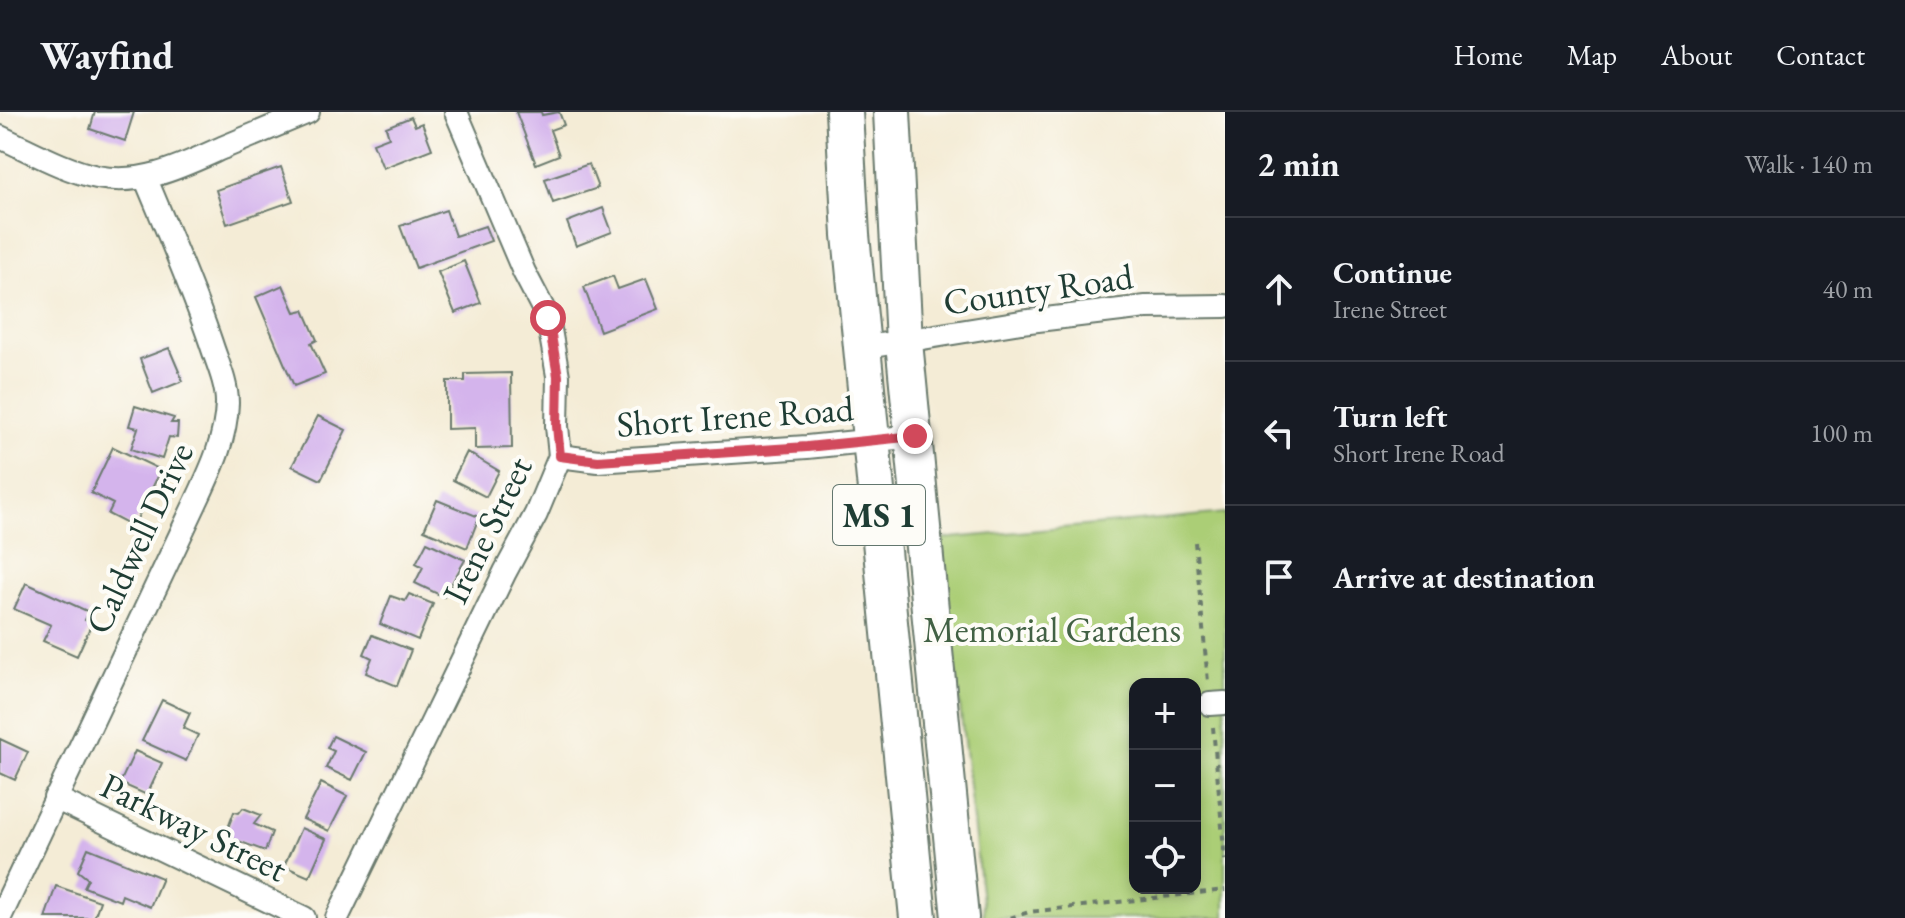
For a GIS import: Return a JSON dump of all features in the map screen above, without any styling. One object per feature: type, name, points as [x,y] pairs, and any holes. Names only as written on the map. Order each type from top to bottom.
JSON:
[{"type":"main road","name":"MS 1","points":[[844,112],[861,348],[918,918]]},
{"type":"main road","name":"MS 1","points":[[892,112],[904,342],[960,918]]},
{"type":"street","points":[[0,137],[68,168],[96,177],[120,180],[145,177],[188,164],[308,112]]},
{"type":"street","name":"Irene Street","points":[[337,918],[536,514],[560,456],[558,376],[548,318],[524,272],[456,112]]},
{"type":"street","name":"Caldwell Drive","points":[[0,917],[209,473],[224,430],[227,400],[220,369],[198,304],[145,177]]},
{"type":"street","name":"County Road","points":[[861,348],[1021,322],[1146,307],[1225,306]]},
{"type":"street","name":"Short Irene Road","points":[[560,456],[598,461],[915,436]]},
{"type":"street","name":"Parkway Street","points":[[55,798],[304,918]]},
{"type":"path","points":[[1010,918],[1029,912],[1225,890]]},
{"type":"green space","name":"Memorial Gardens","points":[[1225,513],[1225,918],[984,918],[941,539]]},
{"type":"building","points":[[95,112],[134,112],[125,141],[90,129]]},
{"type":"building","points":[[516,112],[541,112],[542,115],[559,112],[564,125],[550,130],[559,155],[536,164]]},
{"type":"building","points":[[411,117],[415,126],[422,123],[432,149],[383,168],[373,143],[389,137],[386,127]]},
{"type":"building","points":[[589,164],[598,188],[553,203],[545,179]]},
{"type":"building","points":[[281,167],[293,201],[227,224],[216,190]]},
{"type":"building","points":[[603,208],[612,232],[576,246],[567,222]]},
{"type":"building","points":[[446,210],[455,236],[485,226],[491,241],[416,268],[400,226]]},
{"type":"building","points":[[464,261],[481,303],[455,313],[438,272]]},
{"type":"building","points":[[613,276],[618,289],[646,279],[658,309],[600,331],[584,287]]},
{"type":"building","points":[[283,285],[295,312],[304,310],[317,340],[311,343],[325,374],[294,386],[256,297]]},
{"type":"building","points":[[169,348],[183,381],[153,393],[140,359]]},
{"type":"building","points":[[511,373],[512,448],[475,449],[475,428],[447,429],[447,381],[465,381],[465,374]]},
{"type":"building","points":[[135,406],[174,418],[171,423],[178,423],[177,438],[169,437],[162,459],[131,449],[138,428],[129,426]]},
{"type":"building","points":[[318,416],[346,430],[321,480],[292,466]]},
{"type":"building","points":[[113,447],[161,470],[133,527],[108,514],[113,504],[91,493]]},
{"type":"building","points":[[467,452],[499,471],[486,497],[453,480]]},
{"type":"building","points":[[437,500],[479,517],[467,548],[424,530]]},
{"type":"building","points":[[427,542],[465,560],[444,597],[415,583],[423,567],[416,563]]},
{"type":"building","points":[[26,583],[89,612],[85,620],[92,623],[77,656],[43,641],[51,625],[14,609]]},
{"type":"building","points":[[409,594],[433,604],[418,640],[380,624],[391,596],[405,601]]},
{"type":"building","points":[[372,635],[411,650],[397,686],[366,673],[372,658],[364,654]]},
{"type":"building","points":[[162,700],[190,713],[183,728],[198,735],[186,761],[142,741]]},
{"type":"building","points":[[333,736],[366,752],[352,780],[326,768],[334,751],[327,748]]},
{"type":"building","points":[[0,739],[28,752],[15,780],[0,773]]},
{"type":"building","points":[[135,751],[162,763],[147,795],[120,783]]},
{"type":"building","points":[[321,783],[347,796],[329,831],[303,819]]},
{"type":"building","points":[[243,808],[261,815],[254,824],[272,832],[265,851],[225,836],[234,812],[239,813]]},
{"type":"building","points":[[301,828],[326,839],[309,877],[284,866]]},
{"type":"building","points":[[88,848],[162,878],[150,907],[122,895],[120,901],[84,887],[88,879],[78,871]]},
{"type":"building","points":[[56,886],[100,901],[94,918],[45,918]]},
{"type":"route","points":[[548,318],[558,376],[560,456],[598,461],[807,447],[915,436]]}]
